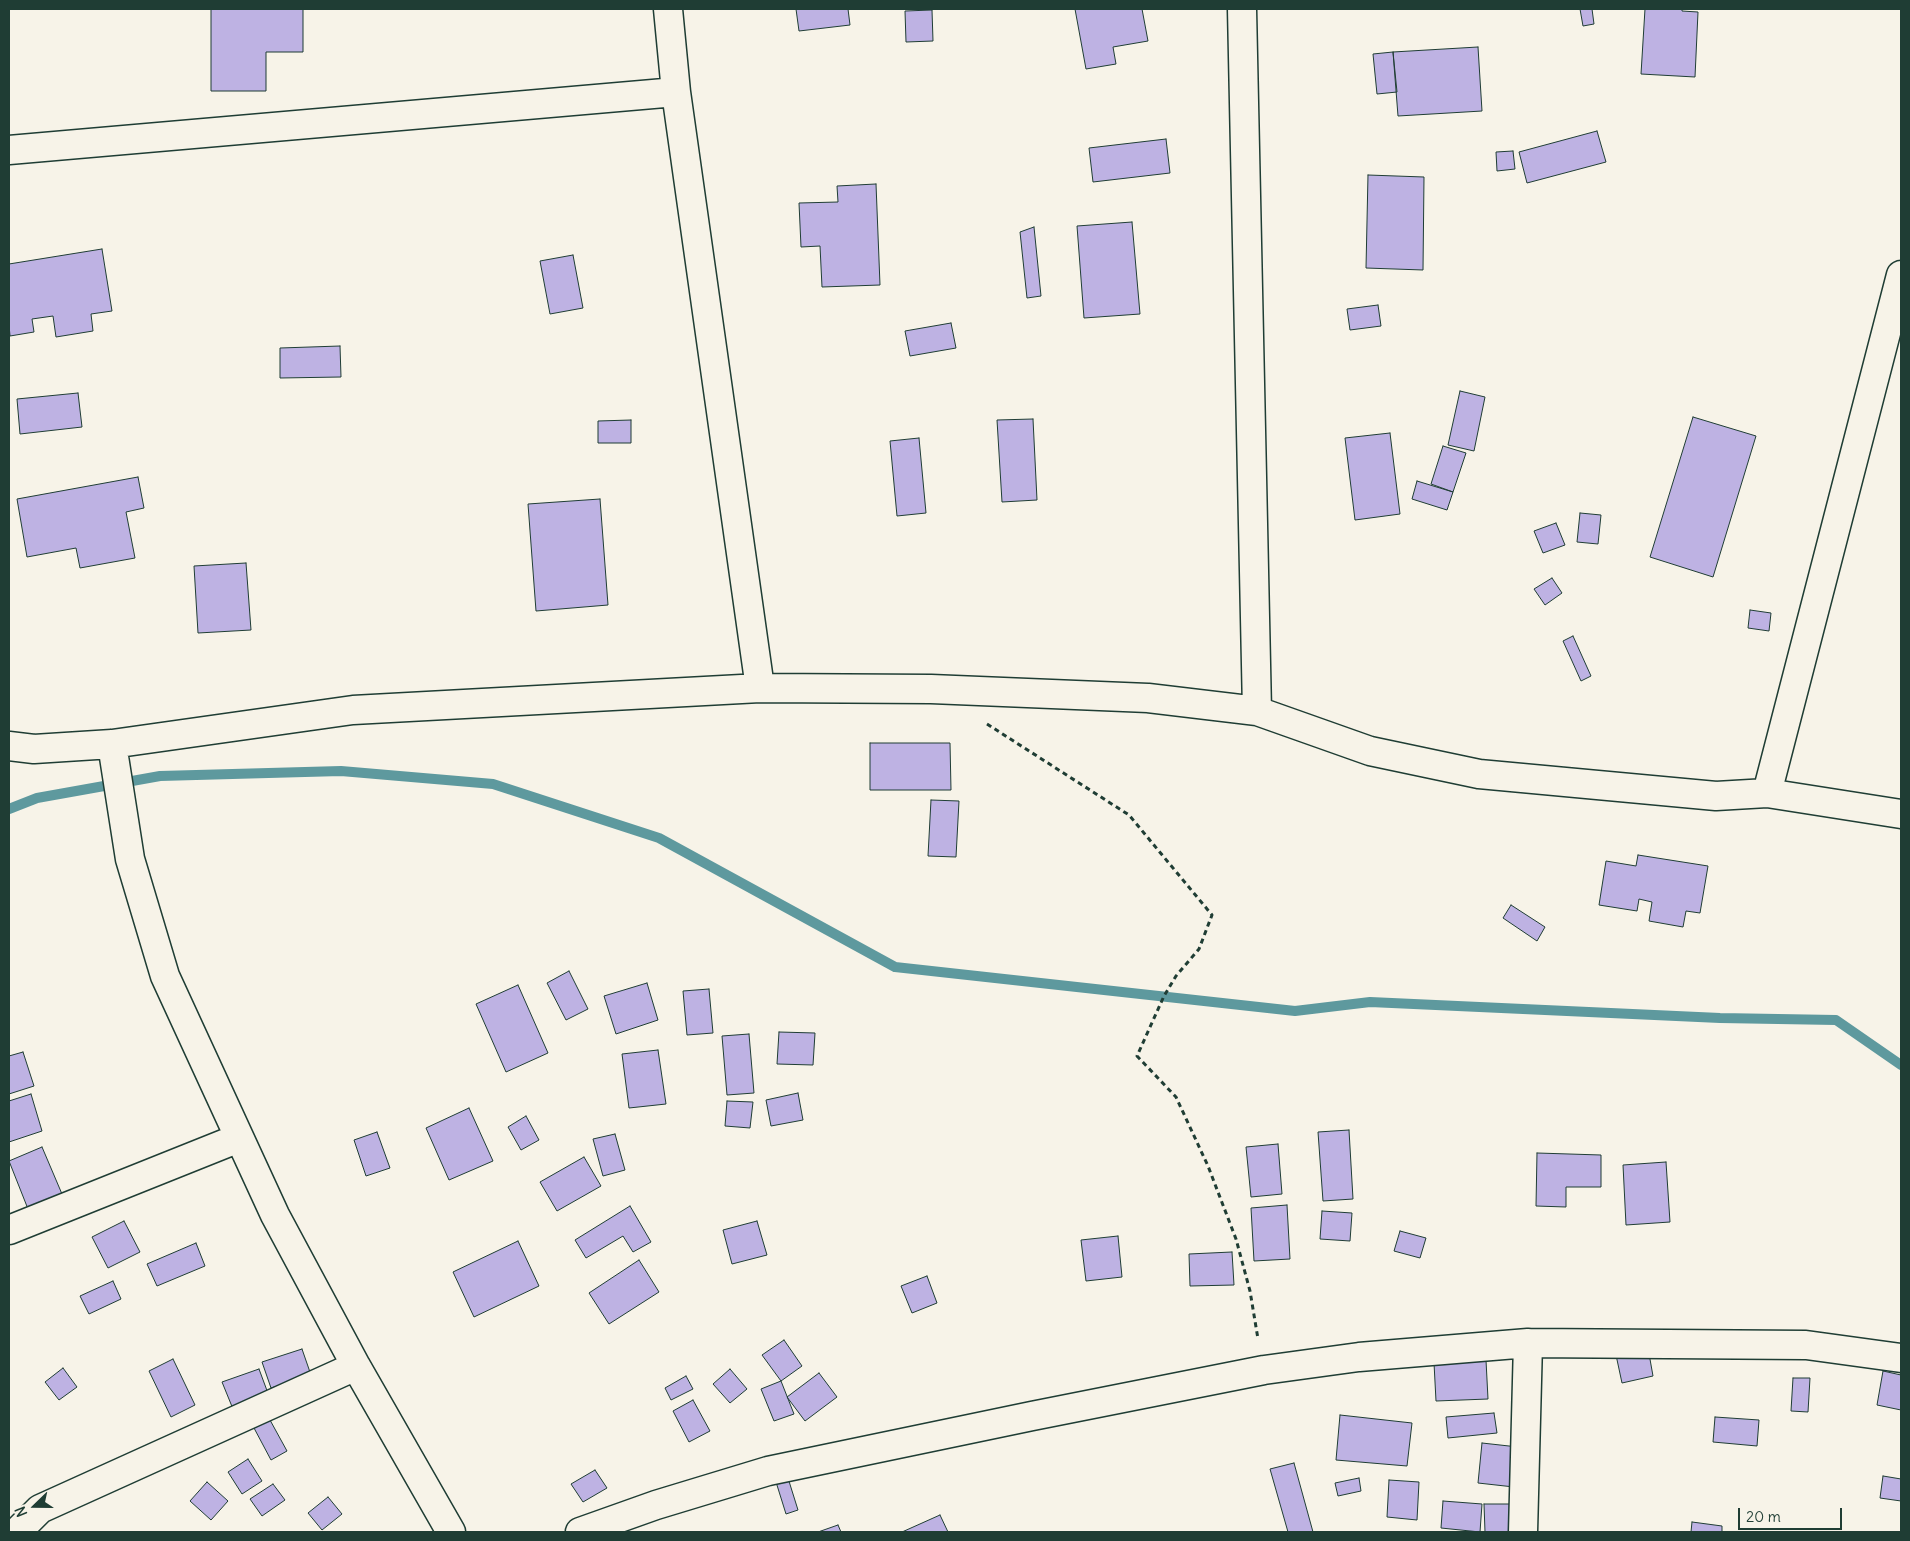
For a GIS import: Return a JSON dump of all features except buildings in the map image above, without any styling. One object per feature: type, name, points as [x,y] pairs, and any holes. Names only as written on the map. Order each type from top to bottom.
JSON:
[{"type":"street","points":[[668,9],[676,92],[760,688]]},
{"type":"street","points":[[1242,9],[1257,712]]},
{"type":"street","points":[[9,150],[676,92]]},
{"type":"street","points":[[1767,793],[1901,275]]},
{"type":"street","points":[[9,746],[34,750],[112,744],[353,710],[760,688],[931,689],[1139,697],[1257,712],[1370,751],[1479,774],[1716,796],[1767,793],[1901,814]]},
{"type":"street","points":[[112,744],[130,859],[165,976],[275,1215],[356,1366],[451,1532]]},
{"type":"street","points":[[9,1230],[239,1138]]},
{"type":"street","points":[[1523,1532],[1528,1342]]},
{"type":"street","points":[[580,1532],[656,1505],[768,1471],[1264,1370],[1359,1357],[1528,1342],[1806,1345],[1901,1358]]},
{"type":"street","points":[[17,1532],[40,1509],[356,1366]]},
{"type":"path","points":[[981,720],[1129,815],[1212,916],[1200,949],[1176,976],[1164,996],[1137,1056],[1176,1097],[1208,1166],[1238,1248],[1250,1290],[1264,1370]]},
{"type":"waterway","points":[[9,809],[37,798],[160,776],[341,771],[493,784],[659,838],[895,967],[1295,1011],[1370,1002],[1720,1018],[1836,1020],[1901,1065]]}]
